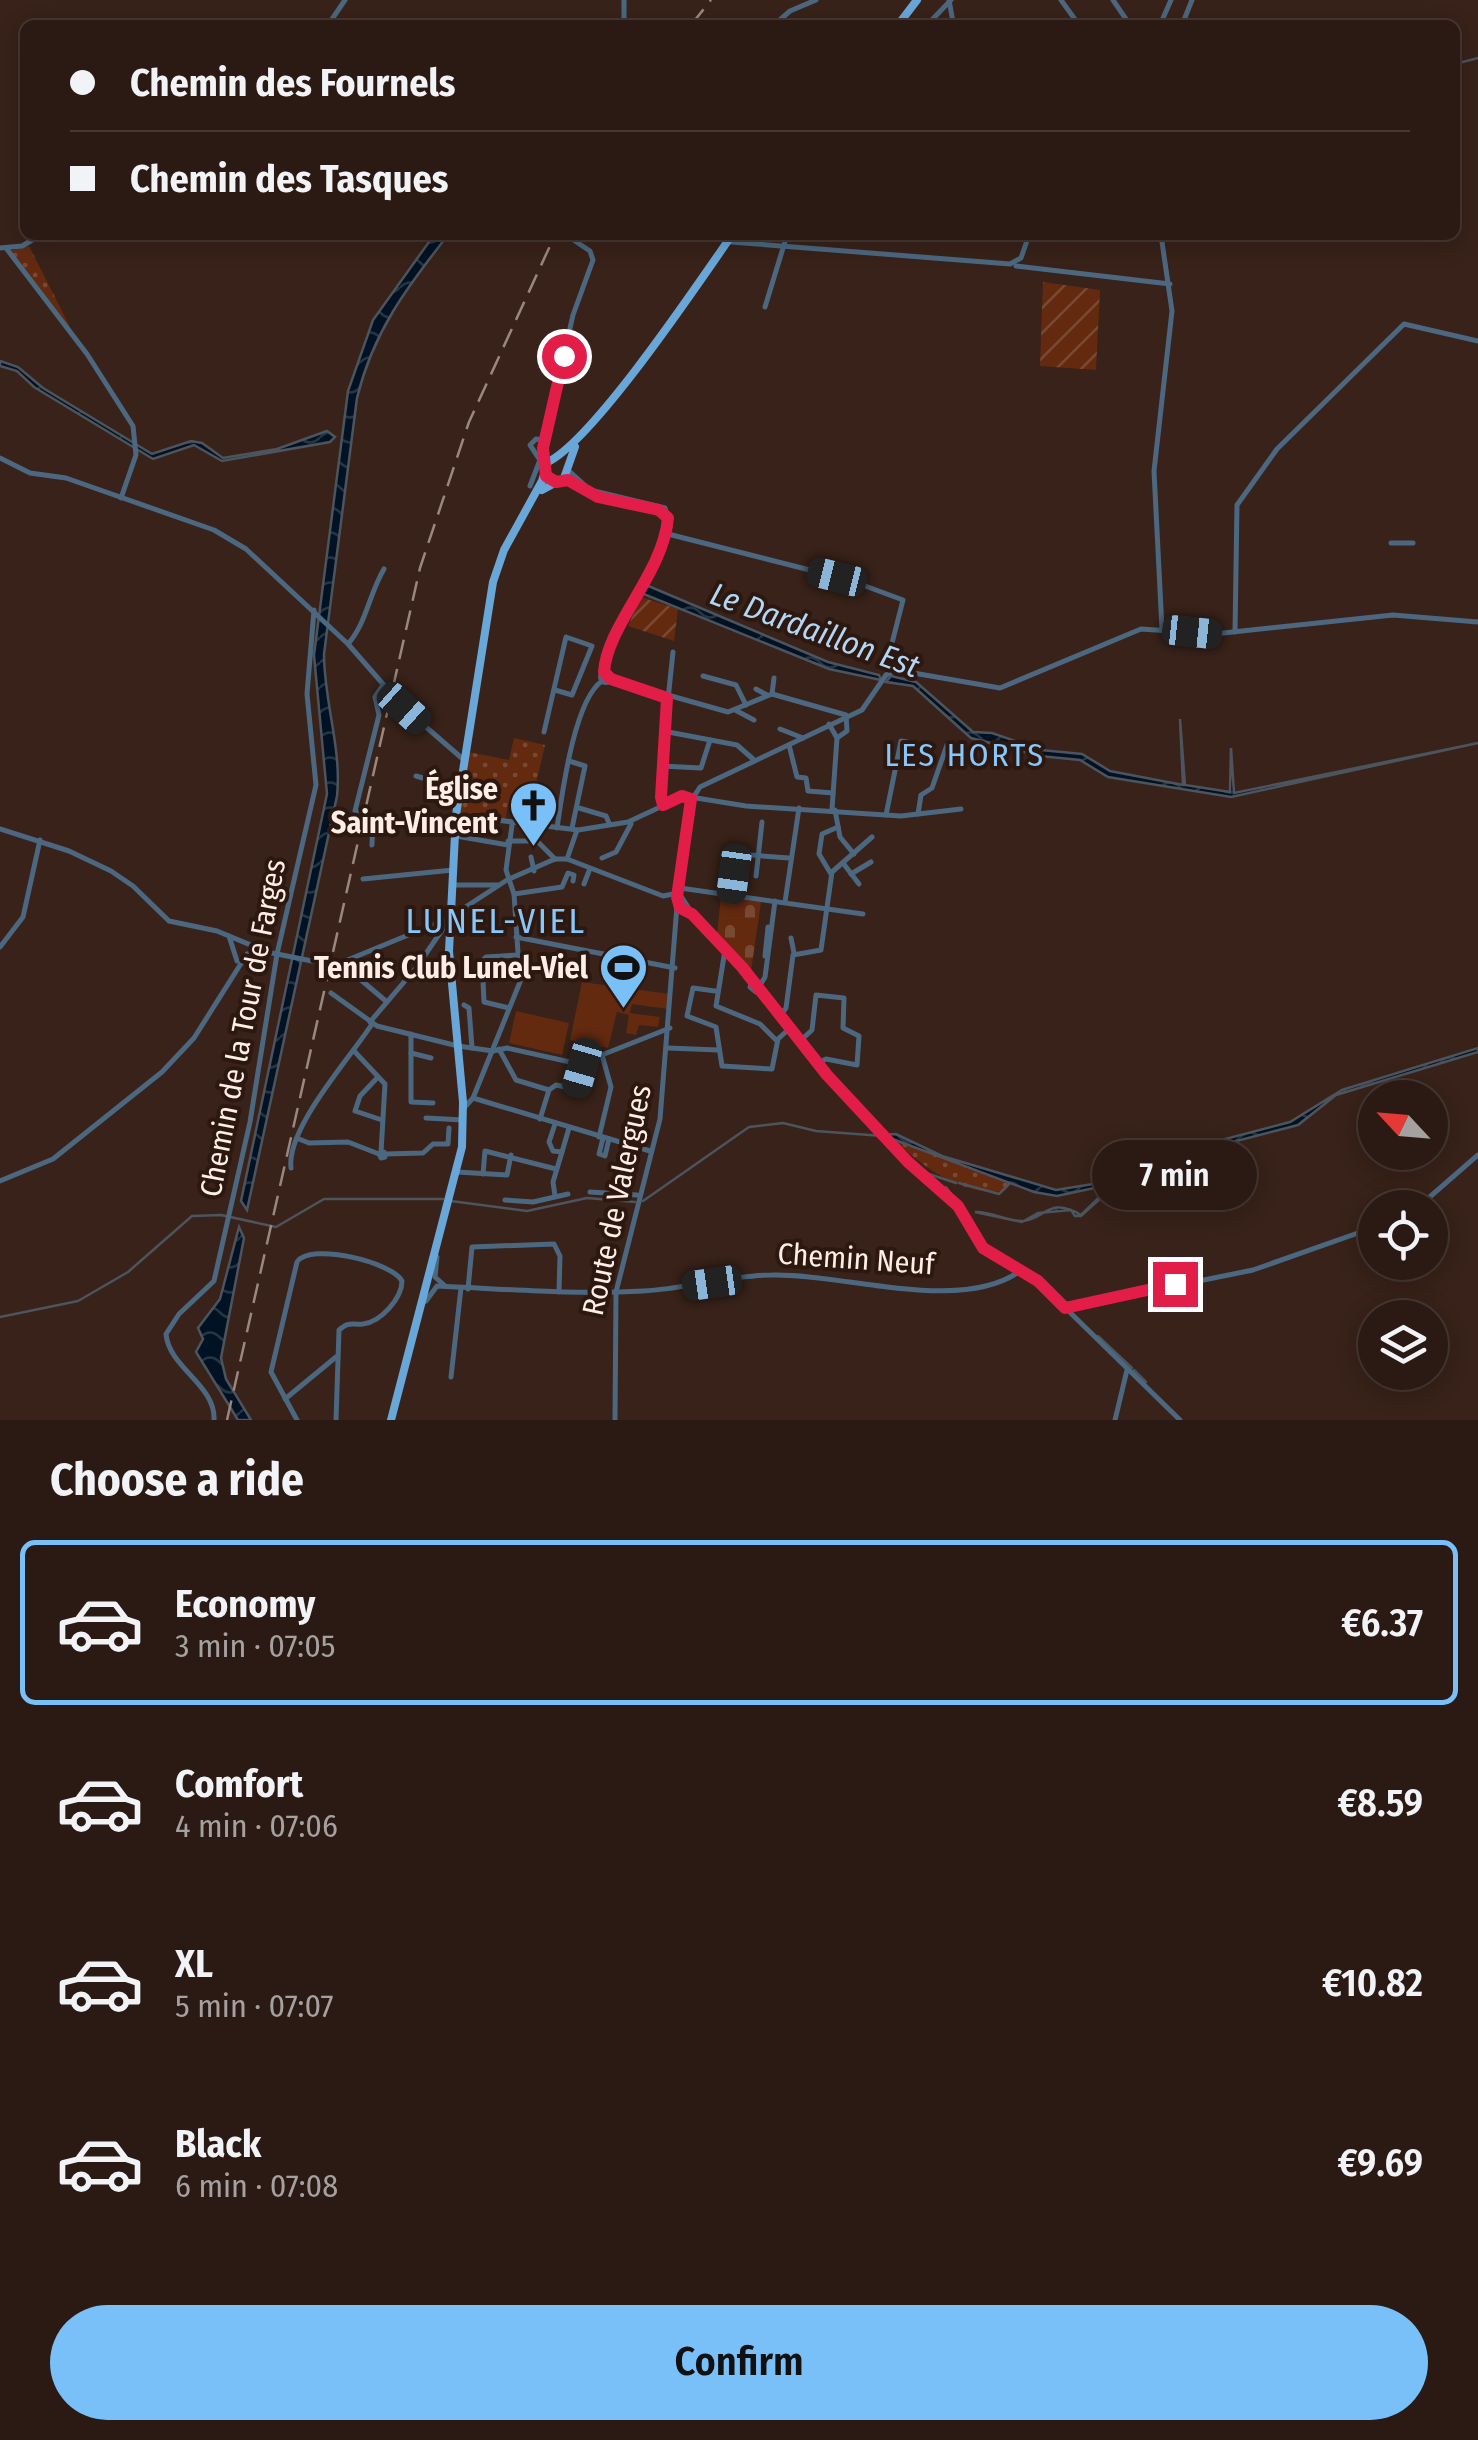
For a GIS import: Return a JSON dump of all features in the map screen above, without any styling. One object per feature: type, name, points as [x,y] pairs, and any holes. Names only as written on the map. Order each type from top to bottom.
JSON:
[{"type":"main road","points":[[902,20],[918,0]]},
{"type":"main road","points":[[394,1420],[457,1172],[464,1120],[450,973],[454,836],[491,592],[513,530],[545,469],[592,422],[731,240]]},
{"type":"main road","points":[[520,517],[546,485],[559,481],[592,422]]},
{"type":"main road","points":[[555,458],[568,468]]},
{"type":"main road","points":[[545,469],[559,481]]},
{"type":"main road","points":[[394,1420],[448,1209]]},
{"type":"street","points":[[780,20],[816,0]]},
{"type":"street","points":[[931,20],[950,0]]},
{"type":"street","points":[[1060,0],[1075,20]]},
{"type":"street","points":[[3,248],[22,246],[32,240]]},
{"type":"street","points":[[545,469],[545,441],[573,315],[593,260],[590,250],[574,240]]},
{"type":"street","points":[[749,240],[1170,284]]},
{"type":"street","points":[[765,307],[785,240]]},
{"type":"street","points":[[1015,265],[1027,240]]},
{"type":"street","points":[[1162,240],[1172,311],[1155,460],[1162,629]]},
{"type":"street","points":[[3,248],[87,354],[132,426],[137,451],[121,498]]},
{"type":"street","points":[[1235,632],[1237,505],[1274,452],[1404,324],[1478,341]]},
{"type":"street","points":[[530,486],[540,460],[530,445],[536,438],[545,441]]},
{"type":"street","points":[[545,441],[546,453],[555,458]]},
{"type":"street","points":[[0,458],[30,472],[66,478],[214,530],[280,576],[348,644],[404,708],[464,760]]},
{"type":"street","points":[[553,828],[564,798],[568,761],[591,694],[639,592],[663,552],[668,534],[665,508],[590,490],[568,468]]},
{"type":"street","points":[[559,481],[598,497],[662,512],[668,518]]},
{"type":"street","points":[[668,534],[849,580],[903,600],[889,656],[896,670]]},
{"type":"street","points":[[1391,543],[1413,542]]},
{"type":"street","points":[[348,644],[363,626],[370,593],[384,568]]},
{"type":"street","name":"Chemin de la Tour de Farges","points":[[214,1420],[212,1404],[172,1353],[166,1334],[179,1314],[214,1281],[230,1209],[277,954],[316,785],[307,694],[315,612]]},
{"type":"street","points":[[679,891],[689,812],[693,799],[705,785],[846,716],[873,698],[884,679],[896,670],[1000,688],[1129,633],[1162,629],[1235,632],[1385,616],[1478,622]]},
{"type":"street","points":[[544,732],[569,635],[592,646],[572,695],[555,690]]},
{"type":"street","points":[[663,805],[663,732],[674,652]]},
{"type":"street","points":[[585,668],[667,698],[725,712],[769,694],[774,678]]},
{"type":"street","points":[[706,676],[735,684],[746,704]]},
{"type":"street","points":[[356,812],[379,715],[376,697],[384,684]]},
{"type":"street","points":[[756,689],[846,716]]},
{"type":"street","points":[[735,710],[754,720]]},
{"type":"street","points":[[836,738],[846,733],[846,716]]},
{"type":"street","points":[[830,724],[836,738],[834,809],[838,827],[854,854]]},
{"type":"street","points":[[780,730],[803,737]]},
{"type":"street","points":[[663,732],[740,746],[753,759]]},
{"type":"street","points":[[753,759],[803,737]]},
{"type":"street","points":[[661,766],[701,768],[710,740]]},
{"type":"street","points":[[886,815],[901,741],[906,742]]},
{"type":"street","points":[[918,814],[921,795],[932,788],[947,744]]},
{"type":"street","points":[[789,745],[797,777],[806,778],[808,792],[834,792]]},
{"type":"street","points":[[568,761],[594,768]]},
{"type":"street","points":[[568,856],[585,766]]},
{"type":"street","points":[[416,776],[460,789]]},
{"type":"street","points":[[346,809],[371,815],[574,830],[628,822],[682,796],[886,815],[960,809]]},
{"type":"street","points":[[542,802],[540,806],[552,810]]},
{"type":"street","points":[[784,902],[788,858],[796,848],[799,807]]},
{"type":"street","points":[[579,808],[606,816],[609,824]]},
{"type":"street","points":[[371,815],[372,845]]},
{"type":"street","points":[[756,876],[762,822]]},
{"type":"street","points":[[602,858],[616,852],[631,824]]},
{"type":"street","points":[[464,1108],[498,1049],[500,1032],[520,982],[514,894],[509,879],[508,843],[512,826]]},
{"type":"street","points":[[831,874],[818,854],[822,835],[838,827]]},
{"type":"street","points":[[0,829],[40,840],[134,886],[170,920],[262,950],[333,966],[450,918],[509,879],[568,856],[589,870],[667,897],[679,891],[731,895],[863,914]]},
{"type":"street","points":[[454,836],[508,843],[537,842],[554,859]]},
{"type":"street","points":[[794,953],[821,955],[831,874],[872,837]]},
{"type":"street","points":[[0,947],[24,917],[40,840]]},
{"type":"street","points":[[731,895],[736,854],[788,858]]},
{"type":"street","points":[[531,857],[534,871]]},
{"type":"street","points":[[851,874],[871,862]]},
{"type":"street","points":[[842,863],[860,884]]},
{"type":"street","points":[[364,879],[453,870]]},
{"type":"street","points":[[584,884],[589,870]]},
{"type":"street","points":[[514,894],[562,887],[567,874],[574,876],[574,881]]},
{"type":"street","points":[[452,885],[501,885]]},
{"type":"street","name":"Route de Valergues","points":[[615,1420],[616,1292],[636,1200],[660,1119],[671,1047],[682,906],[679,891]]},
{"type":"street","points":[[757,985],[774,901]]},
{"type":"street","points":[[682,906],[742,967],[832,1079],[958,1206],[990,1254],[1044,1286],[1180,1420]]},
{"type":"street","points":[[291,1168],[292,1153],[316,1100],[356,1052],[371,1023],[450,918]]},
{"type":"street","points":[[228,936],[242,955]]},
{"type":"street","points":[[516,938],[675,968]]},
{"type":"street","points":[[782,1016],[794,953],[791,938]]},
{"type":"street","points":[[0,1181],[52,1159],[162,1072],[202,1027],[246,943]]},
{"type":"street","points":[[242,955],[262,950]]},
{"type":"street","points":[[726,950],[715,991],[718,1009],[760,1024],[777,1041]]},
{"type":"street","points":[[509,1008],[484,1002],[482,961],[486,957],[518,955]]},
{"type":"street","points":[[342,964],[387,1002]]},
{"type":"street","points":[[715,991],[693,988],[687,1006],[689,1019],[716,1027],[724,1067],[770,1069],[776,1063],[777,1041],[791,1027]]},
{"type":"street","points":[[331,993],[371,1023],[458,1046],[582,1063],[670,1028]]},
{"type":"street","points":[[801,1040],[812,1030],[816,995],[841,996],[846,1001],[843,1028],[858,1034],[856,1066],[819,1062]]},
{"type":"street","points":[[464,1005],[469,1008],[472,1048]]},
{"type":"street","points":[[411,1034],[411,1102],[433,1103]]},
{"type":"street","points":[[671,1047],[718,1050]]},
{"type":"street","points":[[498,1049],[516,1080],[549,1090],[559,1086],[575,1089],[582,1063]]},
{"type":"street","points":[[356,1052],[385,1086],[382,1153]]},
{"type":"street","points":[[411,1053],[430,1058]]},
{"type":"street","points":[[602,1055],[611,1087],[604,1138]]},
{"type":"street","points":[[379,1077],[360,1096],[355,1110],[382,1120]]},
{"type":"street","points":[[540,1119],[549,1090]]},
{"type":"street","points":[[473,1098],[650,1151]]},
{"type":"street","points":[[426,1118],[464,1120]]},
{"type":"street","points":[[555,1124],[549,1148],[562,1152]]},
{"type":"street","points":[[299,1139],[310,1144],[350,1142],[382,1153],[423,1153],[433,1144],[448,1144],[449,1128]]},
{"type":"street","points":[[555,1196],[556,1170],[569,1128]]},
{"type":"street","points":[[483,1174],[485,1151],[556,1170]]},
{"type":"street","points":[[457,1172],[509,1174],[511,1155]]},
{"type":"street","points":[[1438,1190],[1478,1155]]},
{"type":"street","points":[[590,1192],[636,1200]]},
{"type":"street","points":[[505,1200],[533,1202],[568,1194]]},
{"type":"street","points":[[1065,1308],[1235,1274],[1358,1233]]},
{"type":"street","points":[[451,1377],[472,1247],[554,1244],[560,1256],[559,1292]]},
{"type":"street","points":[[297,1420],[271,1372],[296,1262],[305,1253],[336,1254],[386,1266],[402,1278],[399,1298],[371,1321],[340,1327],[336,1420]]},
{"type":"street","points":[[437,1257],[436,1279],[447,1286]]},
{"type":"street","name":"Chemin Neuf","points":[[447,1286],[616,1292],[771,1274],[898,1287],[960,1288],[1020,1271]]},
{"type":"street","points":[[426,1301],[433,1288],[447,1286]]},
{"type":"street","points":[[285,1400],[338,1356]]},
{"type":"street","points":[[326,1366],[337,1371]]},
{"type":"street","points":[[1115,1420],[1128,1369]]},
{"type":"green space","points":[[29,246],[71,329],[37,292],[9,251]]},
{"type":"green space","points":[[1043,282],[1100,290],[1096,370],[1040,366]]},
{"type":"green space","points":[[641,597],[678,609],[674,641],[628,626]]},
{"type":"green space","points":[[514,738],[545,745],[531,805],[508,804],[505,822],[458,814],[468,752],[509,760]]},
{"type":"green space","points":[[721,896],[761,902],[751,971],[717,935]]},
{"type":"green space","points":[[582,982],[670,994],[668,1009],[632,1004],[630,1013],[660,1017],[658,1027],[639,1025],[636,1035],[626,1033],[629,1015],[617,1012],[608,1048],[570,1040]]},
{"type":"green space","points":[[516,1011],[569,1023],[562,1055],[509,1043]]},
{"type":"green space","points":[[894,1139],[1010,1183],[1006,1190],[992,1192],[961,1185],[930,1169]]},
{"type":"water","points":[[430,240],[444,240],[405,292],[382,331],[357,398],[324,654],[337,761],[337,796],[247,1210],[241,1201],[327,794],[314,655],[348,391],[373,320]]},
{"type":"water","points":[[0,361],[18,367],[43,388],[152,454],[191,441],[202,443],[223,458],[277,449],[327,431],[335,437],[330,442],[222,461],[194,445],[153,459],[34,387],[17,371],[0,366]]},
{"type":"water","points":[[646,585],[828,662],[879,675],[881,680],[829,669],[641,593]]},
{"type":"water","points":[[891,676],[916,682],[973,732],[992,733],[1041,750],[1082,754],[1110,771],[1183,785],[1180,719],[1185,785],[1230,792],[1231,748],[1234,793],[1478,743],[1231,797],[1108,777],[1080,760],[1040,756],[971,738],[913,686],[886,682]]},
{"type":"water","points":[[1478,1048],[1478,1052],[1386,1080],[1374,1080]]},
{"type":"water","points":[[1358,1085],[1336,1095],[1298,1125],[1156,1162],[1113,1187],[1081,1216],[1075,1216],[1071,1210],[1081,1215],[1113,1184],[1057,1196],[1034,1192],[882,1135],[896,1134],[942,1156],[1056,1190],[1124,1179],[1153,1158],[1290,1122],[1342,1090]]},
{"type":"water","points":[[239,1227],[244,1238],[221,1358],[226,1379],[251,1420],[238,1420],[196,1352],[203,1339],[198,1328],[220,1299]]},
{"type":"waterway","points":[[1460,63],[1478,58]]},
{"type":"waterway","points":[[643,1201],[749,1127],[783,1123],[816,1131],[883,1136]]},
{"type":"waterway","points":[[901,1149],[920,1169]]},
{"type":"waterway","points":[[929,1174],[956,1183]]},
{"type":"waterway","points":[[959,1183],[999,1194],[1010,1183]]},
{"type":"waterway","points":[[946,1187],[974,1226]]},
{"type":"waterway","points":[[451,1201],[527,1211],[587,1198],[635,1202]]},
{"type":"waterway","points":[[0,1317],[78,1301],[128,1272],[192,1216],[221,1215],[276,1227],[324,1199],[443,1199]]},
{"type":"waterway","points":[[1001,1258],[1043,1280],[1055,1295]]},
{"type":"waterway","points":[[1098,1336],[1132,1368]]},
{"type":"waterway","points":[[1134,1370],[1146,1382]]},
{"type":"railway","points":[[695,20],[711,0]]},
{"type":"railway","points":[[227,1420],[420,568],[469,422],[553,240]]},
{"type":"place","name":"Église Saint-Vincent","points":[[533,848]]},
{"type":"place","name":"Tennis Club Lunel-Viel","points":[[623,1010]]},
{"type":"district","name":"LES HORTS","points":[[965,755]]},
{"type":"district","name":"LUNEL-VIEL","points":[[496,921]]},
{"type":"route","points":[[564,356],[543,448],[546,476],[556,482],[568,480],[598,497],[659,510],[668,518],[663,552],[638,593],[604,672],[611,679],[667,698],[661,797],[663,805],[682,796],[691,799],[677,897],[680,908],[692,914],[742,967],[827,1075],[908,1162],[958,1206],[990,1254],[1038,1281],[1065,1308],[1175,1284]]},
{"type":"water label","name":"Le Dardaillon Est","points":[[815,630]]}]
